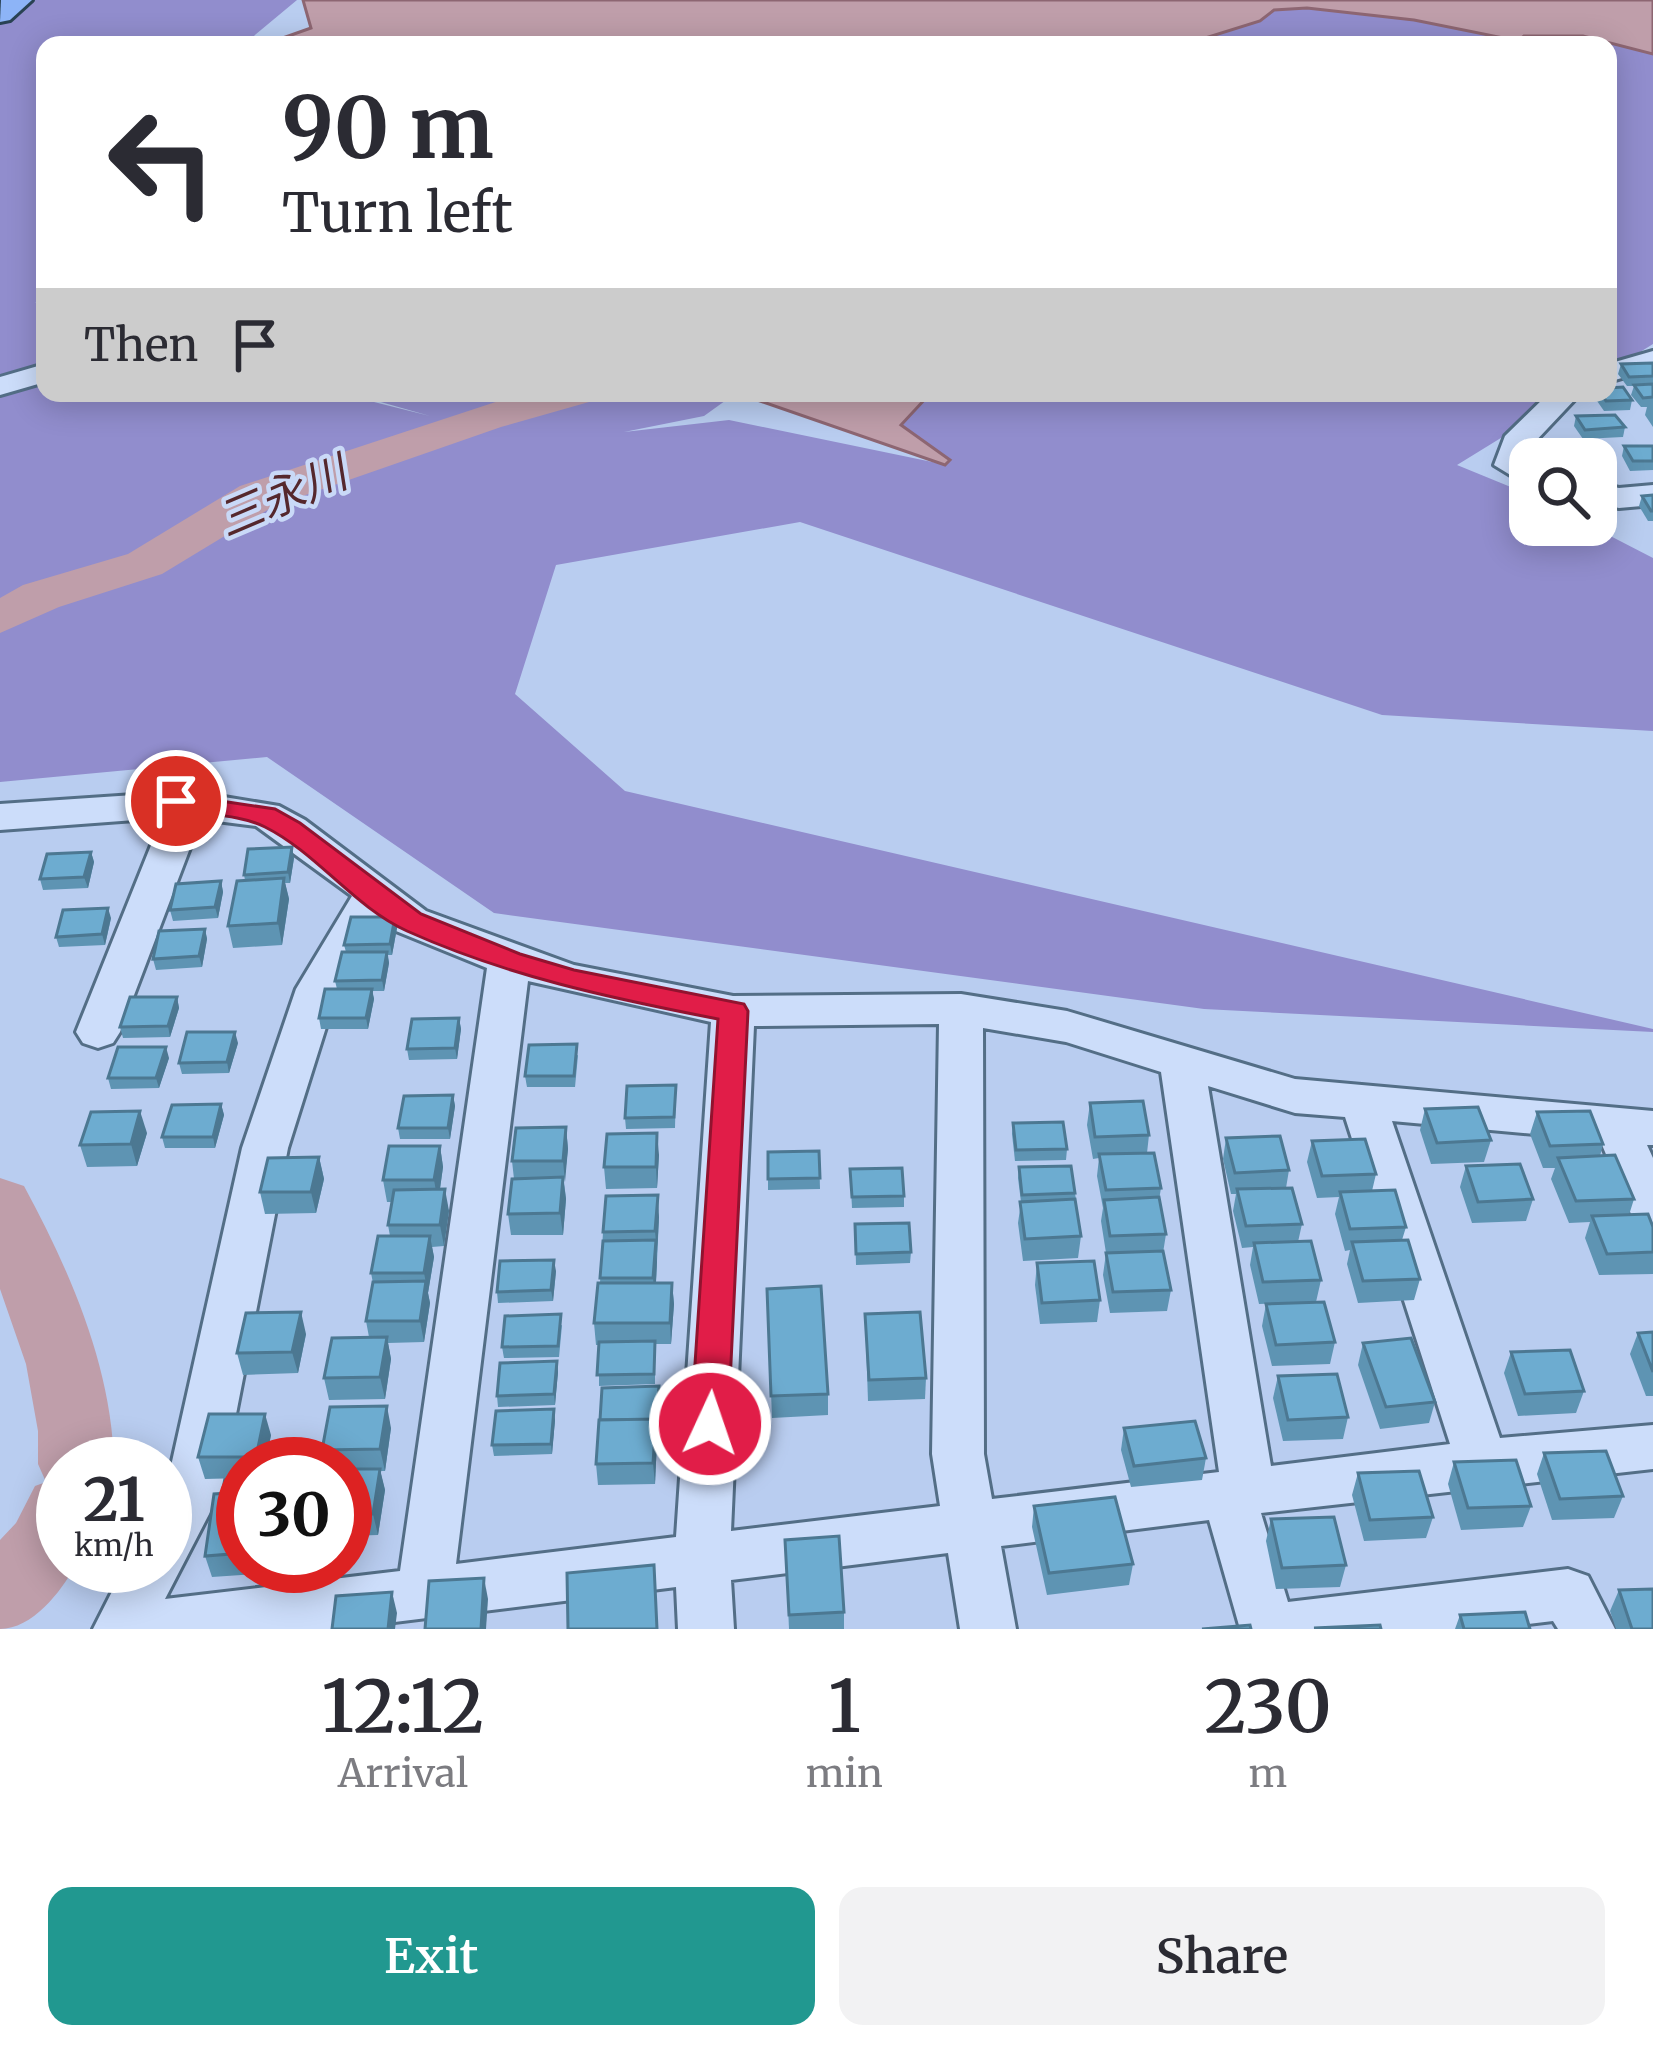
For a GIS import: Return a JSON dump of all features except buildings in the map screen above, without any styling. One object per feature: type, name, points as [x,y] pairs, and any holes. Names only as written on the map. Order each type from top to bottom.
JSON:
[{"type":"main road","points":[[0,14],[18,0]]},
{"type":"street","points":[[1617,370],[1653,360]]},
{"type":"street","points":[[0,386],[36,376]]},
{"type":"street","points":[[1521,438],[1557,402]]},
{"type":"street","points":[[1617,498],[1653,495]]},
{"type":"street","points":[[0,817],[208,802],[187,805]]},
{"type":"street","points":[[187,805],[265,815],[291,829],[411,921],[509,961],[574,980],[733,1011],[961,1010],[1067,1028],[1295,1096],[1635,1127],[1653,1213]]},
{"type":"street","points":[[98,1032],[187,805]]},
{"type":"street","points":[[192,1494],[273,1125],[317,989],[374,893]]},
{"type":"street","points":[[425,1592],[509,961]]},
{"type":"street","points":[[961,1010],[958,1454],[988,1629]]},
{"type":"street","points":[[706,1629],[702,1561],[733,1011]]},
{"type":"street","points":[[1182,1063],[1239,1495],[1273,1629],[1568,1594],[1587,1629]]},
{"type":"street","points":[[1363,1102],[1482,1462]]},
{"type":"street","points":[[132,1629],[1482,1462],[1653,1447]]},
{"type":"street","points":[[121,1629],[140,1593]]},
{"type":"shaded area","points":[[0,0],[297,0],[254,36],[36,36],[36,402],[374,402],[430,416],[381,402],[723,402],[704,416],[624,432],[729,420],[942,464],[900,425],[912,402],[1559,402],[1457,465],[1509,486],[1509,546],[1617,546],[1617,539],[1653,558],[1653,731],[1382,715],[800,522],[556,565],[515,694],[625,791],[1653,1032],[1204,1009],[494,913],[267,757],[0,782]]},
{"type":"shaded area","points":[[303,0],[1653,0],[1653,54],[1617,45],[1617,36],[1493,36],[1414,20],[1307,8],[1274,10],[1260,21],[1212,36],[288,36],[311,28]]},
{"type":"shaded area","points":[[1307,8],[1414,20],[1493,36],[1212,36],[1260,21],[1274,10]]},
{"type":"shaded area","points":[[1617,45],[1653,54],[1653,344],[1617,366]]},
{"type":"shaded area","points":[[763,402],[922,402],[901,425],[950,460],[945,465]]},
{"type":"waterway","name":"三永川","points":[[0,618],[41,596],[145,564],[257,496],[540,402]]},
{"type":"waterway","name":"三永川","points":[[0,1205],[63,1364],[76,1437]]},
{"type":"waterway","name":"三永川","points":[[0,1596],[36,1557]]},
{"type":"route","points":[[176,801],[208,802],[187,805],[265,815],[291,829],[411,921],[509,961],[574,980],[733,1011],[710,1424]]}]
